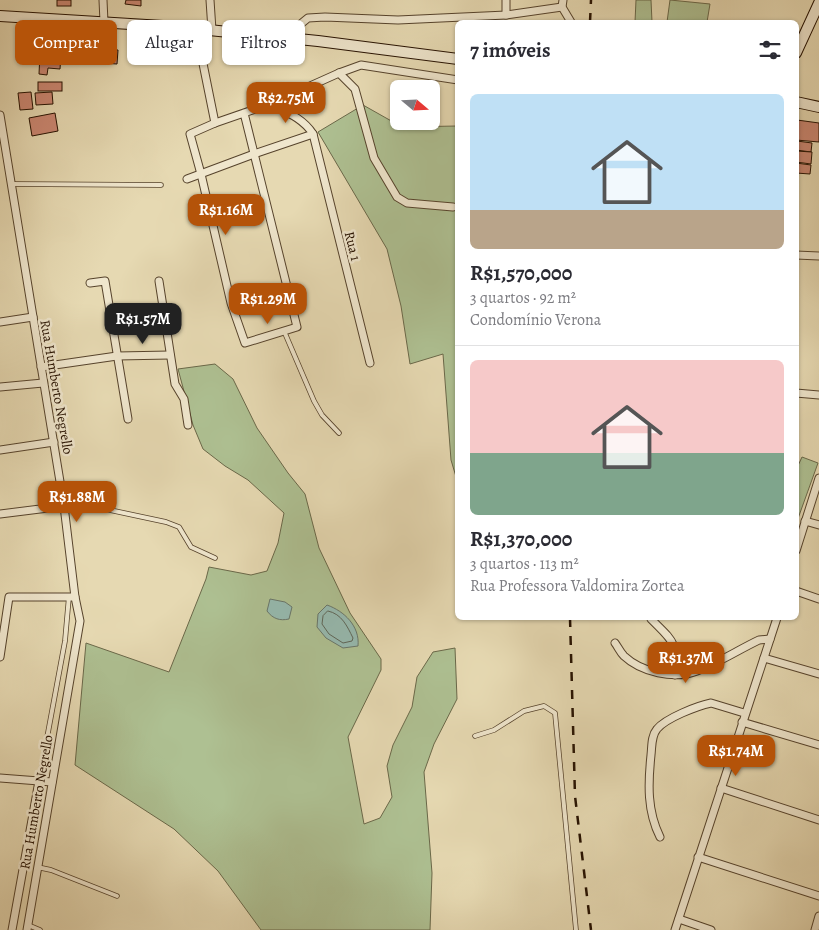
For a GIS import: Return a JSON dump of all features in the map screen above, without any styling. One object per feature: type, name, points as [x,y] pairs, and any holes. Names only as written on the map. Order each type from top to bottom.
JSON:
[{"type":"street","points":[[103,0],[104,20]]},
{"type":"street","points":[[210,0],[211,20]]},
{"type":"street","points":[[506,0],[506,15]]},
{"type":"street","points":[[305,20],[308,18],[325,17],[398,20],[506,15],[563,3],[569,20]]},
{"type":"street","points":[[799,46],[819,3]]},
{"type":"street","points":[[0,16],[69,20]]},
{"type":"street","points":[[212,30],[222,31]]},
{"type":"street","points":[[305,40],[455,59]]},
{"type":"street","points":[[204,65],[216,123]]},
{"type":"street","points":[[244,113],[297,327],[245,343],[231,303],[190,134],[216,123],[244,113],[270,104],[338,73],[361,65],[455,80]]},
{"type":"street","points":[[338,73],[355,89],[374,158],[396,197],[407,203],[453,207]]},
{"type":"street","points":[[799,103],[819,107]]},
{"type":"street","points":[[187,179],[313,134],[301,119],[270,104]]},
{"type":"street","name":"Rua Humberto Negrello","points":[[0,115],[64,503],[72,596],[80,621],[27,927]]},
{"type":"street","name":"Rua 1","points":[[313,134],[370,363]]},
{"type":"street","points":[[0,173],[9,172]]},
{"type":"street","points":[[799,255],[819,256]]},
{"type":"street","points":[[90,282],[105,281],[128,419]]},
{"type":"street","points":[[160,281],[175,384],[184,399],[188,425]]},
{"type":"street","points":[[0,322],[33,317]]},
{"type":"street","points":[[41,367],[117,356],[170,355]]},
{"type":"street","points":[[0,387],[43,383]]},
{"type":"street","points":[[799,393],[819,395]]},
{"type":"street","points":[[0,450],[54,442]]},
{"type":"street","points":[[799,541],[819,478]]},
{"type":"street","points":[[0,514],[64,503]]},
{"type":"street","points":[[805,520],[819,525]]},
{"type":"street","points":[[799,592],[819,599]]},
{"type":"street","points":[[0,657],[10,597],[72,596]]},
{"type":"street","points":[[652,620],[672,640],[677,653],[675,674]]},
{"type":"street","points":[[675,930],[744,714],[776,620]]},
{"type":"street","points":[[615,643],[624,656],[637,664],[656,673],[675,674],[695,672],[759,640],[770,639]]},
{"type":"street","points":[[764,658],[819,674]]},
{"type":"street","points":[[660,838],[654,826],[648,787],[652,740],[655,730],[663,723],[712,703],[744,714]]},
{"type":"street","points":[[742,722],[819,745]]},
{"type":"street","points":[[0,778],[52,782]]},
{"type":"street","name":"Rua Humberto Negrello","points":[[12,930],[39,782]]},
{"type":"street","points":[[721,788],[819,820]]},
{"type":"street","points":[[698,857],[819,896]]},
{"type":"street","points":[[815,930],[819,916]]},
{"type":"street","points":[[678,919],[711,930]]},
{"type":"lane","points":[[11,184],[161,185]]},
{"type":"lane","points":[[284,331],[322,415],[339,433]]},
{"type":"lane","points":[[64,503],[166,522],[179,527],[191,547],[215,558]]},
{"type":"lane","name":"Rua Humberto Negrello","points":[[39,782],[72,596]]},
{"type":"lane","points":[[475,736],[494,730],[524,711],[544,706],[555,713],[561,758],[576,930]]},
{"type":"lane","points":[[37,867],[50,870],[117,896]]},
{"type":"lane","points":[[27,927],[40,930]]},
{"type":"green space","points":[[636,0],[651,0],[652,20],[635,20]]},
{"type":"green space","points":[[670,0],[710,4],[707,20],[667,20]]},
{"type":"green space","points":[[363,105],[390,120],[390,130],[440,130],[440,126],[455,126],[455,473],[451,460],[443,354],[410,364],[401,306],[387,249],[318,132]]},
{"type":"green space","points":[[215,364],[233,379],[257,428],[305,494],[319,548],[350,613],[381,659],[381,670],[348,737],[364,824],[380,818],[392,797],[387,766],[393,745],[412,707],[417,677],[433,652],[455,648],[457,699],[434,744],[424,772],[432,873],[430,930],[261,930],[218,871],[174,829],[75,765],[86,643],[169,672],[209,567],[251,575],[267,571],[278,543],[284,513],[248,480],[225,466],[203,449],[193,425],[178,369]]},
{"type":"green space","points":[[802,457],[818,463],[799,516],[799,464]]},
{"type":"water","points":[[270,599],[285,602],[292,607],[289,619],[277,619],[269,614],[267,611]]},
{"type":"water","points":[[327,605],[339,611],[350,620],[356,632],[358,646],[343,648],[326,638],[317,627],[318,614]]},
{"type":"building","points":[[57,0],[71,0],[71,6],[57,6]]},
{"type":"building","points":[[126,0],[141,0],[141,6],[125,4]]},
{"type":"building","points":[[39,65],[60,65],[60,69],[48,68],[47,75],[39,74]]},
{"type":"building","points":[[38,82],[62,82],[62,91],[38,91]]},
{"type":"building","points":[[31,92],[33,109],[20,110],[18,93]]},
{"type":"building","points":[[52,92],[53,104],[36,105],[35,93]]},
{"type":"building","points":[[55,113],[58,131],[32,136],[29,118]]},
{"type":"building","points":[[799,120],[819,123],[819,142],[799,140]]},
{"type":"building","points":[[799,141],[812,143],[811,152],[799,150]]},
{"type":"building","points":[[799,151],[812,152],[811,164],[799,162]]},
{"type":"building","points":[[799,163],[811,165],[810,174],[799,173]]},
{"type":"railway","points":[[590,20],[591,0]]},
{"type":"railway","points":[[570,620],[575,796],[591,930]]}]
